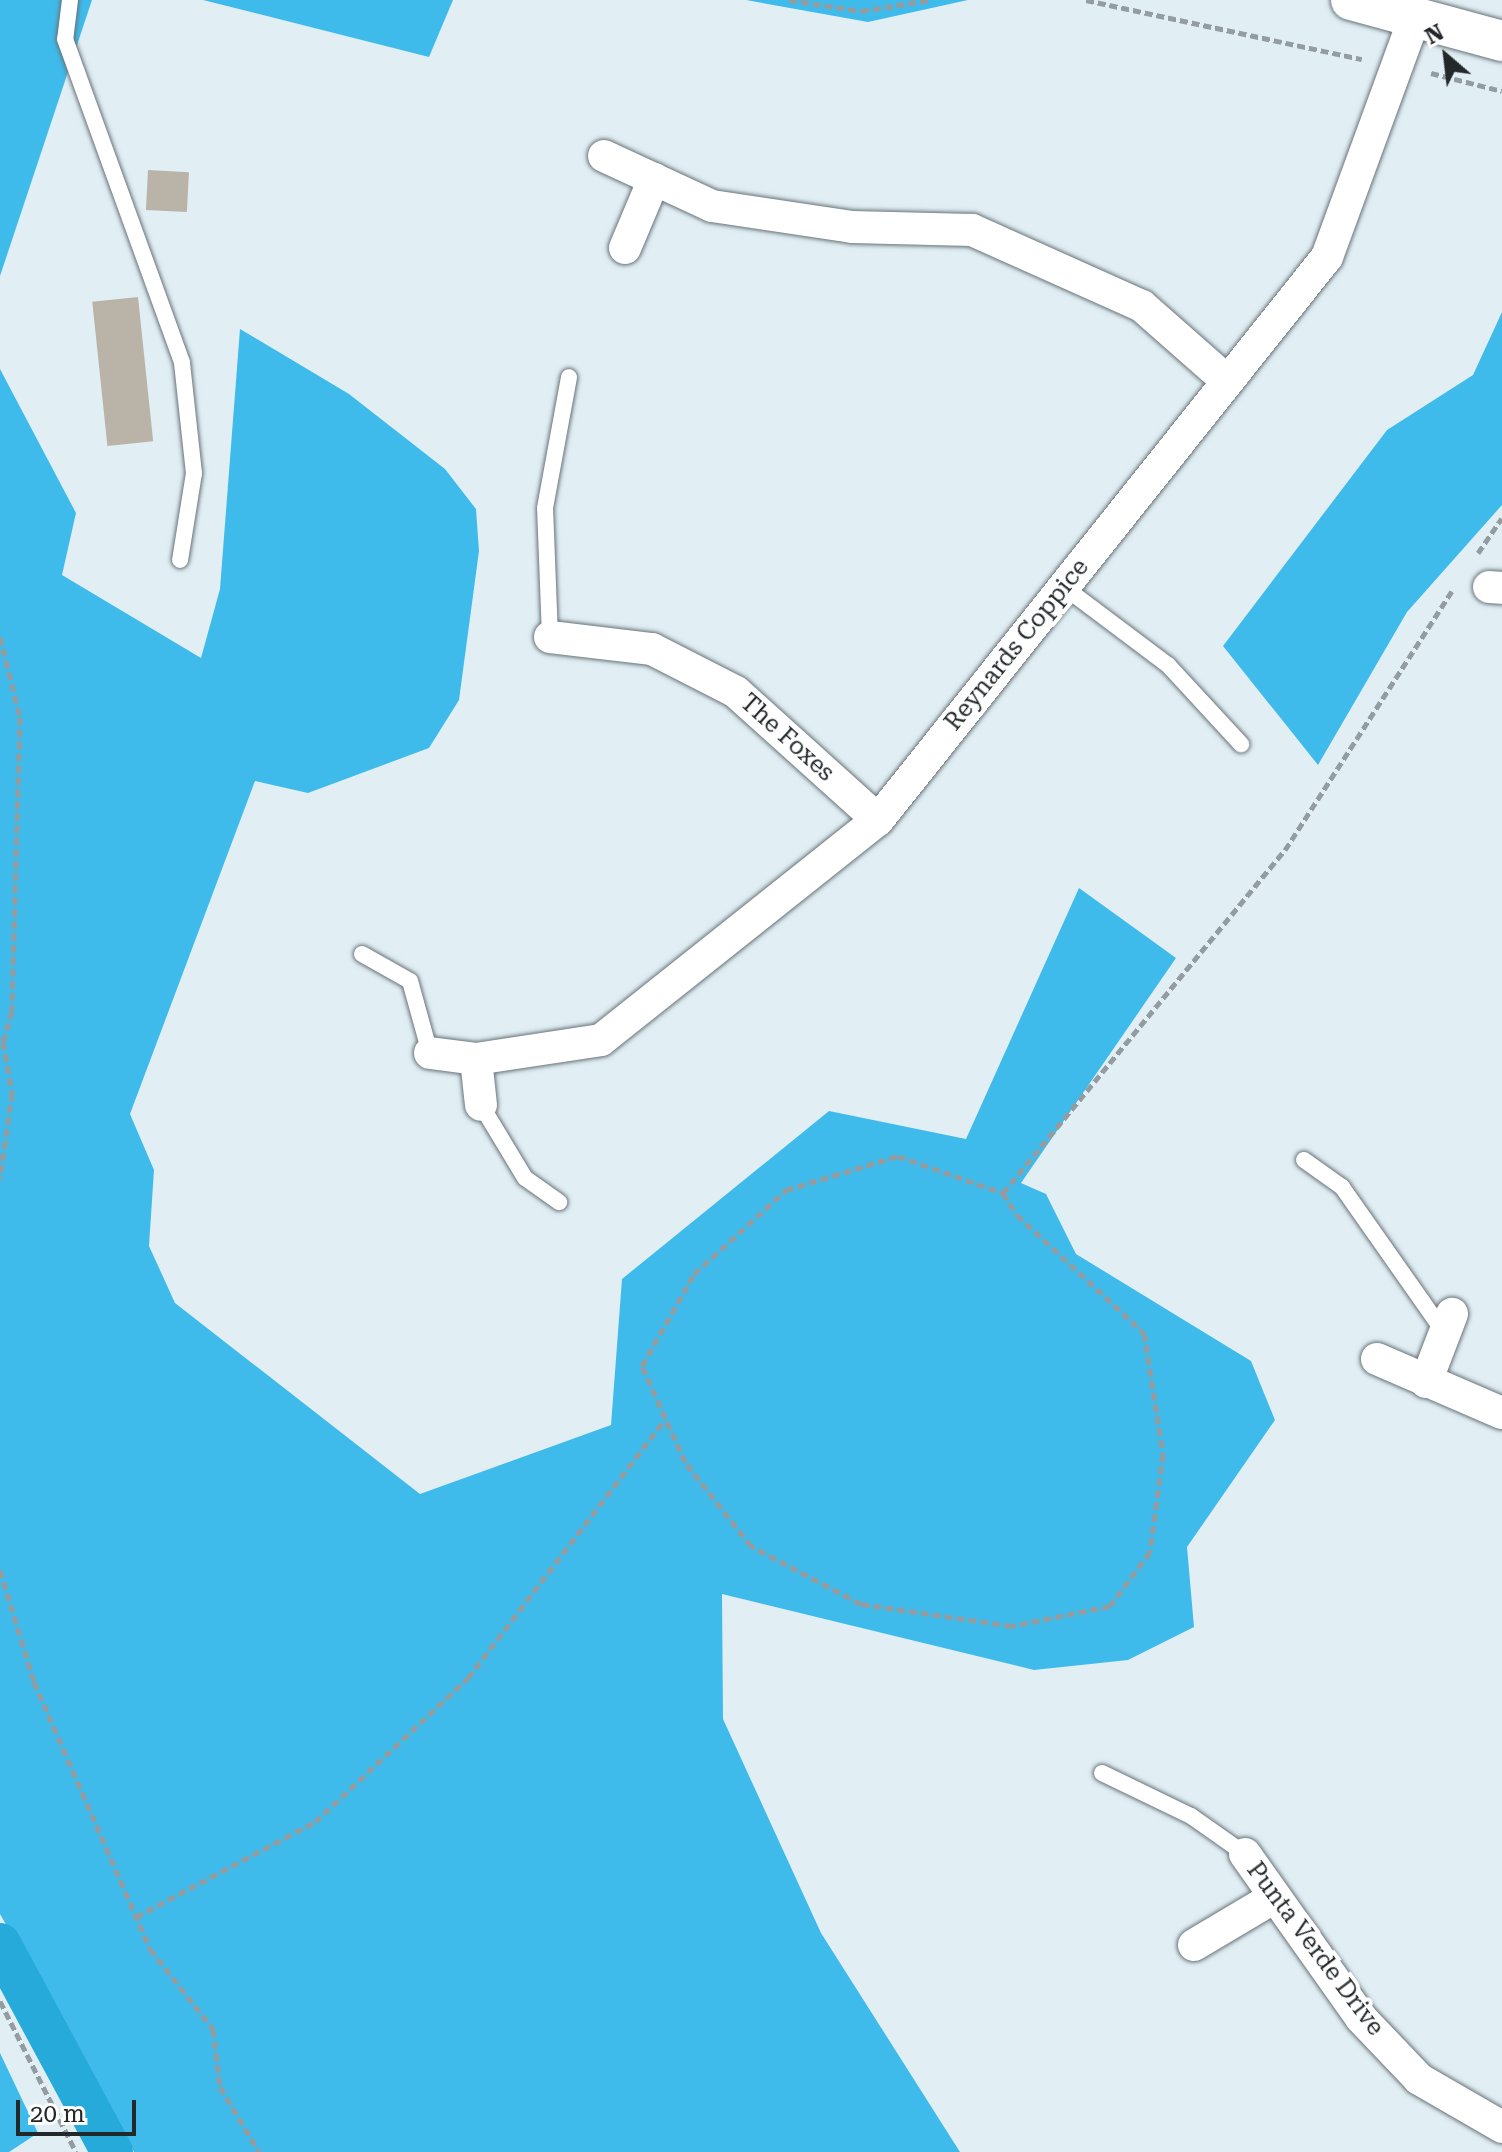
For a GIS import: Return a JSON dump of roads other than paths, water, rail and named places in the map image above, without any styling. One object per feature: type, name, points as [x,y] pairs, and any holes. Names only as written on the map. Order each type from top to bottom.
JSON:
[{"type":"street","points":[[1351,0],[1502,41]]},
{"type":"street","name":"Reynards Coppice","points":[[430,1053],[476,1059],[601,1040],[878,820],[1327,257],[1414,19]]},
{"type":"street","points":[[604,156],[712,206],[852,227],[972,230],[1142,306],[1227,381]]},
{"type":"street","points":[[625,248],[654,179]]},
{"type":"street","name":"The Foxes","points":[[550,637],[652,649],[736,692],[878,820]]},
{"type":"street","points":[[476,1059],[481,1105]]},
{"type":"street","points":[[1426,1382],[1449,1324]]},
{"type":"street","points":[[1377,1359],[1502,1413]]},
{"type":"street","name":"Punta Verde Drive","points":[[1245,1854],[1361,2018],[1419,2079],[1502,2127]]},
{"type":"street","points":[[1194,1945],[1275,1897]]},
{"type":"lane","points":[[70,0],[65,39],[182,363],[194,473],[180,560]]},
{"type":"lane","points":[[550,637],[545,508],[569,377]]},
{"type":"lane","points":[[1064,587],[1168,665],[1241,744]]},
{"type":"lane","points":[[362,954],[410,981],[430,1053]]},
{"type":"lane","points":[[481,1105],[525,1178],[559,1202]]},
{"type":"lane","points":[[1304,1160],[1342,1187],[1449,1324]]},
{"type":"lane","points":[[1102,1773],[1191,1816],[1245,1854]]},
{"type":"waterway","points":[[0,1944],[112,2152]]}]
